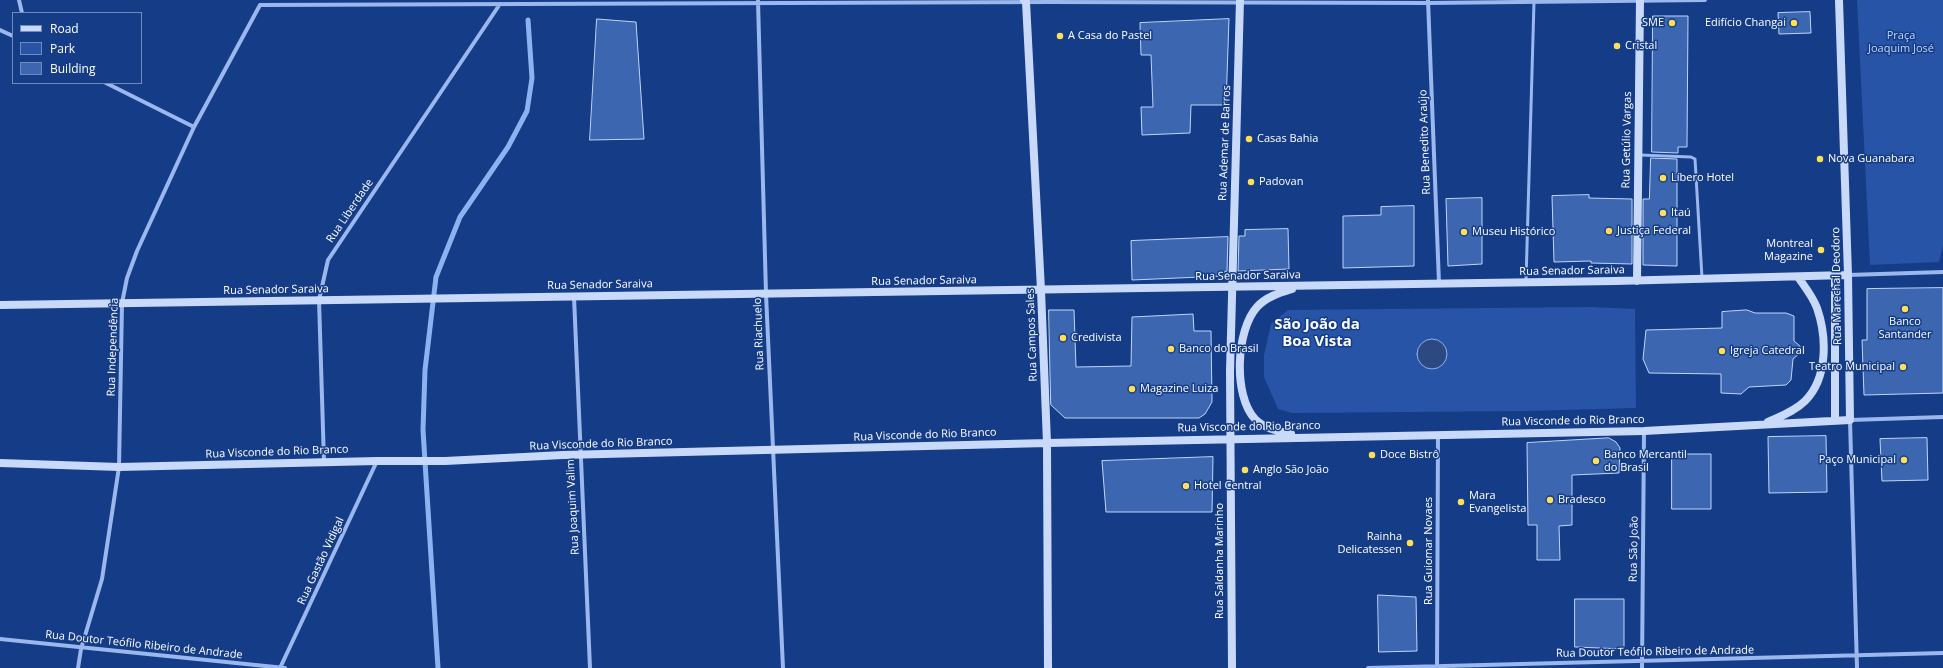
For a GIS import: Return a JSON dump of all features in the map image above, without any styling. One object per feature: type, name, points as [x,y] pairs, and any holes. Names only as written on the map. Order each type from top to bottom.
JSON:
[{"type":"main road","name":"Rua Getúlio Vargas","points":[[1637,281],[1640,0]]},
{"type":"main road","name":"Rua Marechal Deodoro","points":[[1839,0],[1848,276],[1850,420]]},
{"type":"main road","name":"Rua Campos Sales","points":[[1025,1],[1041,290],[1047,443],[1048,668]]},
{"type":"main road","name":"Rua Ademar de Barros","points":[[1232,287],[1240,1]]},
{"type":"main road","name":"Rua Marechal Deodoro","points":[[1835,276],[1835,420]]},
{"type":"main road","name":"Rua Senador Saraiva","points":[[0,305],[1526,283],[1848,276]]},
{"type":"main road","points":[[1764,424],[1791,411],[1805,402],[1814,390],[1820,378],[1823,340],[1821,326],[1817,308],[1798,277]]},
{"type":"main road","points":[[1298,286],[1274,295],[1256,307],[1245,330],[1240,354],[1242,393],[1247,406],[1255,419],[1268,428],[1303,437]]},
{"type":"main road","name":"Rua Saldanha Marinho","points":[[1232,287],[1232,668]]},
{"type":"main road","name":"Rua Visconde do Rio Branco","points":[[0,463],[119,467],[377,461],[445,461],[580,455],[1047,443],[1644,431],[1850,420]]},
{"type":"street","points":[[20,0],[22,12]]},
{"type":"street","points":[[257,0],[260,5],[434,2],[500,4],[758,1],[1534,2],[1705,0]]},
{"type":"street","name":"Rua Riachuelo","points":[[758,1],[766,294],[783,668]]},
{"type":"street","name":"Rua Benedito Araújo","points":[[1428,2],[1439,284]]},
{"type":"street","name":"Rua Liberdade","points":[[324,462],[319,300],[328,260],[500,4]]},
{"type":"street","name":"Rua Independência","points":[[78,668],[81,649],[102,579],[119,467],[122,303],[127,278],[138,250],[194,127],[260,5]]},
{"type":"street","points":[[0,30],[12,36]]},
{"type":"street","points":[[108,84],[194,127]]},
{"type":"street","points":[[1848,276],[1943,272]]},
{"type":"street","name":"Rua Joaquim Valim","points":[[574,297],[590,668]]},
{"type":"street","points":[[1850,420],[1943,416]]},
{"type":"street","name":"Rua Marechal Deodoro","points":[[1850,420],[1857,668]]},
{"type":"street","name":"Rua São João","points":[[1642,668],[1644,431]]},
{"type":"street","name":"Rua Guiomar Novaes","points":[[1437,667],[1438,434]]},
{"type":"street","name":"Rua Gastão Vidigal","points":[[282,668],[377,461]]},
{"type":"street","name":"Rua Doutor Teófilo Ribeiro de Andrade","points":[[0,639],[81,649],[282,668]]},
{"type":"street","name":"Rua Doutor Teófilo Ribeiro de Andrade","points":[[1368,668],[1943,654]]},
{"type":"lane","points":[[1526,283],[1534,2]]},
{"type":"lane","points":[[1638,154],[1691,157],[1695,159],[1702,279]]},
{"type":"green space","name":"Praça Joaquim José","points":[[1857,0],[1943,0],[1943,246],[1939,262],[1870,265]]},
{"type":"green space","points":[[1592,307],[1635,309],[1636,408],[1527,411],[1292,413],[1278,409],[1264,377],[1264,355],[1271,324],[1288,310]]},
{"type":"shaded area","points":[[1432,339],[1438,340],[1446,348],[1446,360],[1438,368],[1432,369],[1426,368],[1418,360],[1417,354],[1418,348],[1426,340]]},
{"type":"building","name":"Edifício Changai","points":[[1810,12],[1811,33],[1779,34],[1778,13]]},
{"type":"building","points":[[1653,16],[1688,16],[1687,147],[1678,147],[1678,153],[1652,152]]},
{"type":"building","points":[[597,19],[636,22],[644,139],[590,140]]},
{"type":"building","points":[[1229,19],[1226,105],[1191,105],[1190,133],[1142,135],[1141,107],[1153,107],[1151,55],[1141,55],[1140,23]]},
{"type":"building","name":"Itaú","points":[[1651,158],[1677,159],[1677,266],[1643,265],[1643,199],[1649,199]]},
{"type":"building","points":[[1589,195],[1589,198],[1632,199],[1632,264],[1591,263],[1591,261],[1554,262],[1552,196]]},
{"type":"building","name":"Museu Histórico","points":[[1482,198],[1482,264],[1448,266],[1446,199]]},
{"type":"building","points":[[1414,206],[1414,266],[1343,268],[1343,216],[1381,215],[1381,207]]},
{"type":"building","points":[[1288,229],[1289,269],[1238,271],[1239,236],[1245,236],[1245,230]]},
{"type":"building","points":[[1228,237],[1227,271],[1224,272],[1224,276],[1132,280],[1131,241]]},
{"type":"building","points":[[1943,288],[1943,393],[1864,395],[1862,340],[1867,340],[1867,289]]},
{"type":"building","points":[[1049,310],[1074,310],[1076,367],[1131,366],[1132,317],[1193,314],[1194,331],[1211,331],[1212,402],[1205,414],[1199,418],[1065,418],[1051,405]]},
{"type":"building","name":"Igreja Catedral","points":[[1747,310],[1755,313],[1786,313],[1794,316],[1794,341],[1800,346],[1800,353],[1793,359],[1791,380],[1786,385],[1749,387],[1741,394],[1721,393],[1721,374],[1649,373],[1643,359],[1646,330],[1722,328],[1722,312]]},
{"type":"building","points":[[1826,436],[1827,492],[1769,493],[1768,437]]},
{"type":"building","name":"Bradesco","points":[[1609,438],[1616,442],[1620,448],[1619,473],[1572,475],[1572,525],[1559,526],[1560,560],[1537,560],[1537,525],[1528,525],[1527,443]]},
{"type":"building","name":"Paço Municipal","points":[[1927,438],[1928,480],[1882,481],[1880,439]]},
{"type":"building","points":[[1672,454],[1711,454],[1711,509],[1672,509]]},
{"type":"building","name":"Hotel Central","points":[[1213,457],[1212,512],[1106,512],[1102,461]]},
{"type":"building","points":[[1378,595],[1416,597],[1417,651],[1379,652]]},
{"type":"building","points":[[1575,599],[1624,599],[1624,649],[1575,647]]},
{"type":"waterway","points":[[438,668],[423,430],[425,370],[436,277],[460,217],[508,147],[527,111],[532,78],[528,20]]},
{"type":"place","name":"SME","points":[[1672,23]]},
{"type":"place","name":"Edifício Changai","points":[[1794,23]]},
{"type":"place","name":"A Casa do Pastel","points":[[1060,36]]},
{"type":"place","name":"Cristal","points":[[1617,46]]},
{"type":"place","name":"Casas Bahia","points":[[1249,139]]},
{"type":"place","name":"Nova Guanabara","points":[[1820,159]]},
{"type":"place","name":"Líbero Hotel","points":[[1663,178]]},
{"type":"place","name":"Padovan","points":[[1251,182]]},
{"type":"place","name":"Itaú","points":[[1663,213]]},
{"type":"place","name":"Justiça Federal","points":[[1609,231]]},
{"type":"place","name":"Museu Histórico","points":[[1464,232]]},
{"type":"place","name":"Montreal Magazine","points":[[1821,250]]},
{"type":"place","name":"Banco Santander","points":[[1905,309]]},
{"type":"place","name":"Credivista","points":[[1063,338]]},
{"type":"place","name":"Banco do Brasil","points":[[1171,349]]},
{"type":"place","name":"Igreja Catedral","points":[[1722,351]]},
{"type":"place","name":"Teatro Municipal","points":[[1903,367]]},
{"type":"place","name":"Magazine Luiza","points":[[1132,389]]},
{"type":"place","name":"Doce Bistrô","points":[[1372,455]]},
{"type":"place","name":"Paço Municipal","points":[[1904,460]]},
{"type":"place","name":"Banco Mercantil do Brasil","points":[[1596,461]]},
{"type":"place","name":"Anglo São João","points":[[1245,470]]},
{"type":"place","name":"Hotel Central","points":[[1186,486]]},
{"type":"place","name":"Bradesco","points":[[1550,500]]},
{"type":"place","name":"Mara Evangelista","points":[[1461,502]]},
{"type":"place","name":"Rainha Delicatessen","points":[[1410,543]]},
{"type":"district","name":"São João da Boa Vista","points":[[1317,334]]}]
